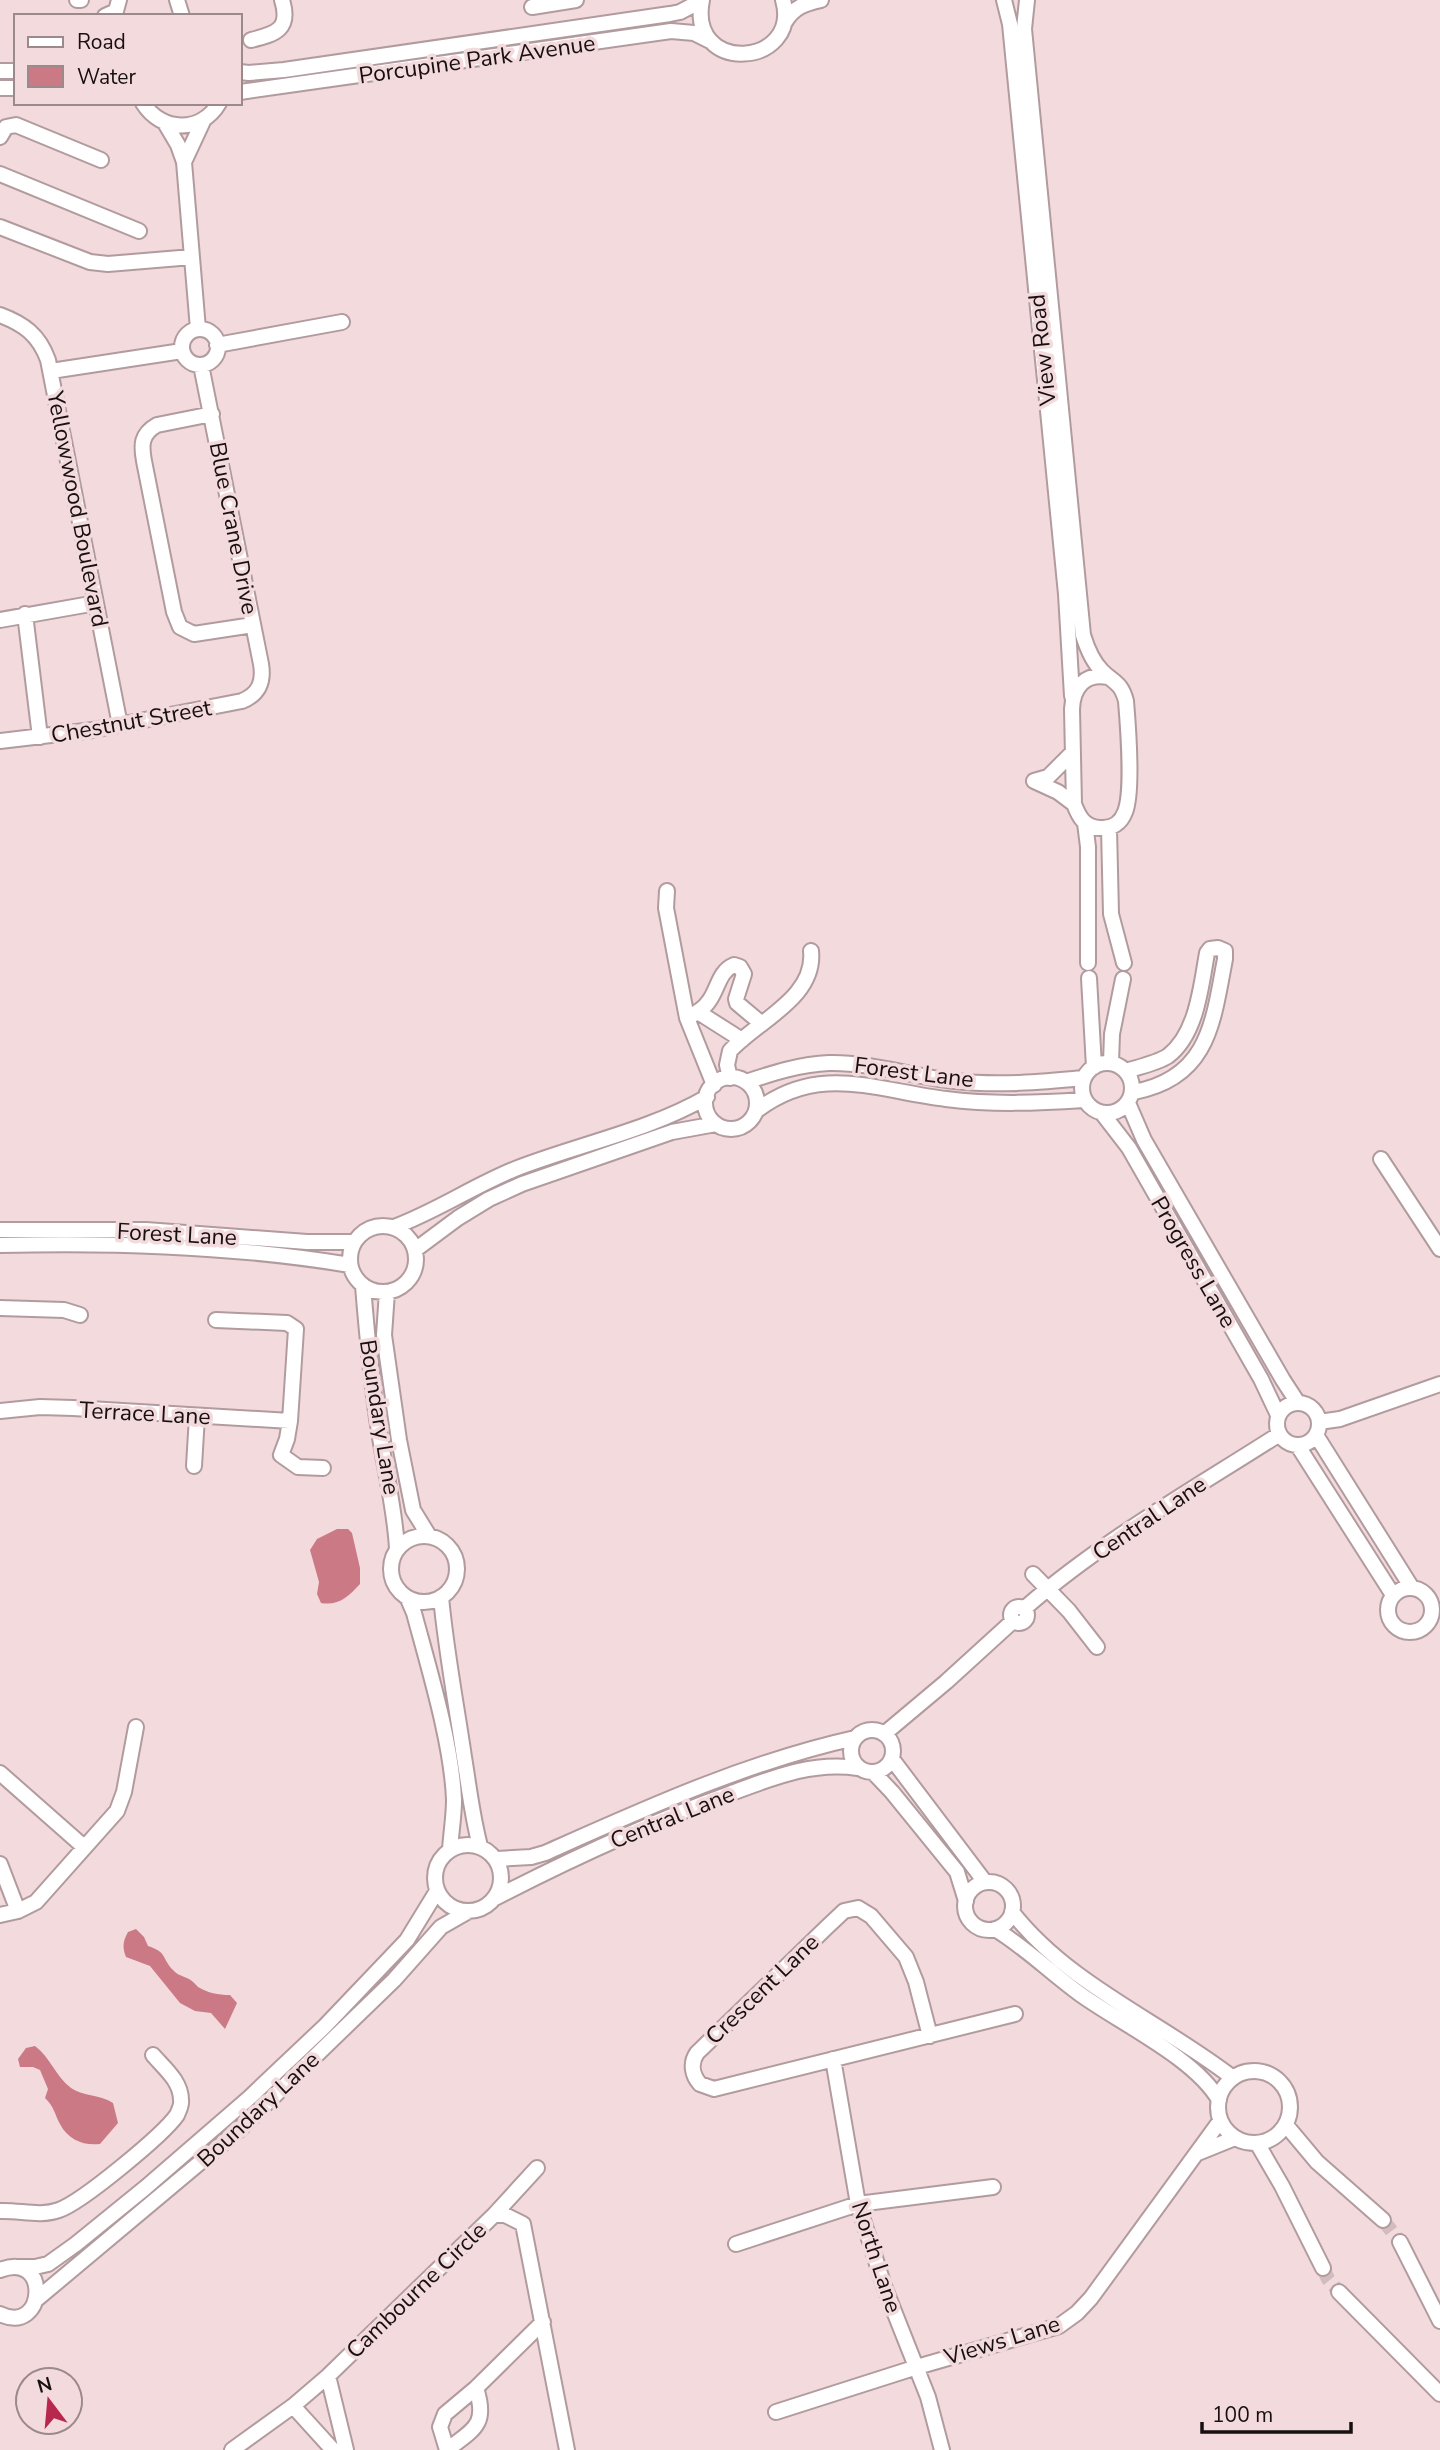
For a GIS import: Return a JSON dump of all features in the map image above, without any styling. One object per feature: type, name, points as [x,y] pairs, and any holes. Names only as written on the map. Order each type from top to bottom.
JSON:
[{"type":"street","points":[[109,14],[116,11],[119,0]]},
{"type":"street","points":[[251,40],[274,35],[281,28],[286,11],[282,0]]},
{"type":"street","points":[[532,7],[576,0]]},
{"type":"street","points":[[783,0],[783,27]]},
{"type":"street","points":[[783,27],[791,12],[821,0]]},
{"type":"street","name":"View Road","points":[[1003,0],[1010,24],[1032,176],[1083,635],[1090,655],[1099,668],[1120,685],[1126,701],[1127,807],[1117,823],[1109,828]]},
{"type":"street","name":"View Road","points":[[1027,0],[1024,29],[1032,176],[1066,594],[1072,701],[1073,804]]},
{"type":"street","points":[[702,1],[701,23],[712,42]]},
{"type":"street","name":"Porcupine Park Avenue","points":[[242,72],[284,70],[670,14],[702,1]]},
{"type":"street","name":"Porcupine Park Avenue","points":[[242,92],[671,31],[694,33],[730,53],[751,54],[771,44],[783,27]]},
{"type":"street","points":[[145,105],[153,116],[164,123],[185,126],[204,119]]},
{"type":"street","points":[[184,162],[204,119],[217,105]]},
{"type":"street","points":[[164,123],[178,145],[184,162],[198,329]]},
{"type":"street","points":[[0,137],[6,127],[16,125],[100,160]]},
{"type":"street","points":[[0,174],[139,231]]},
{"type":"street","points":[[0,227],[89,262],[108,264],[192,257]]},
{"type":"street","name":"Yellowwood Boulevard","points":[[0,315],[32,332],[44,350],[51,371],[120,725]]},
{"type":"street","points":[[218,345],[342,322]]},
{"type":"street","points":[[198,329],[213,335],[218,345],[214,359],[201,365],[187,360],[182,351],[185,337],[198,329]]},
{"type":"street","points":[[51,371],[182,351]]},
{"type":"street","name":"Blue Crane Drive","points":[[201,365],[262,673],[257,690]]},
{"type":"street","points":[[212,414],[157,425],[150,429],[142,441],[147,475],[174,612],[180,627],[194,634],[253,625]]},
{"type":"street","points":[[0,620],[96,603]]},
{"type":"street","points":[[25,614],[40,737]]},
{"type":"street","points":[[1072,701],[1079,685],[1085,680],[1098,675],[1108,677]]},
{"type":"street","name":"Chestnut Street","points":[[0,741],[120,725],[242,701],[257,690]]},
{"type":"street","points":[[1073,752],[1048,777],[1034,781],[1058,792],[1073,804],[1084,823],[1094,828],[1109,828],[1111,914],[1124,963]]},
{"type":"street","points":[[1084,823],[1088,847],[1088,963]]},
{"type":"street","points":[[394,1227],[411,1240],[415,1250],[416,1259],[411,1277],[404,1284],[387,1292],[370,1290],[357,1280],[350,1265],[350,1249],[364,1230],[371,1227],[394,1227],[424,1216],[498,1176],[667,1117],[710,1091],[730,1078],[746,1082],[756,1094],[756,1111],[747,1124],[740,1128],[724,1128],[716,1124],[706,1109],[710,1091],[666,908],[667,891]]},
{"type":"street","points":[[1088,1072],[1098,1064],[1111,1063],[1126,1071],[1168,1056],[1191,1026],[1200,997],[1207,953],[1210,949],[1218,948],[1225,951],[1212,1024],[1199,1052],[1180,1073],[1131,1097],[1116,1112],[1095,1111],[1084,1100],[1082,1092],[1088,1072],[1089,978]]},
{"type":"street","points":[[730,1078],[730,1051],[792,997],[813,965],[811,951]]},
{"type":"street","points":[[692,1015],[709,1003],[725,971],[734,965],[740,967],[744,974],[737,1003],[762,1024]]},
{"type":"street","points":[[1111,1063],[1112,1034],[1123,979]]},
{"type":"street","points":[[692,1015],[742,1040]]},
{"type":"street","name":"Forest Lane","points":[[746,1082],[799,1067],[827,1063],[854,1063],[957,1081],[1043,1082],[1088,1072]]},
{"type":"street","points":[[1126,1071],[1131,1097]]},
{"type":"street","name":"Forest Lane","points":[[756,1111],[775,1096],[799,1088],[854,1083],[944,1099],[1003,1104],[1084,1100]]},
{"type":"street","name":"Progress Lane","points":[[1131,1097],[1144,1140],[1298,1403]]},
{"type":"street","name":"Progress Lane","points":[[1102,1113],[1129,1148],[1247,1355],[1278,1415]]},
{"type":"street","points":[[415,1250],[489,1199],[522,1184],[671,1132],[716,1124]]},
{"type":"street","points":[[1381,1159],[1440,1249]]},
{"type":"street","name":"Forest Lane","points":[[0,1230],[146,1230],[317,1243],[354,1242]]},
{"type":"street","points":[[315,1260],[317,1243]]},
{"type":"street","name":"Forest Lane","points":[[0,1245],[182,1248],[350,1265]]},
{"type":"street","name":"Boundary Lane","points":[[363,1286],[369,1354],[379,1431],[396,1521],[397,1549]]},
{"type":"street","name":"Boundary Lane","points":[[387,1292],[384,1335],[397,1429],[413,1510],[429,1536]]},
{"type":"street","points":[[0,1308],[64,1310],[80,1315]]},
{"type":"street","points":[[216,1320],[287,1323],[296,1329],[288,1439],[281,1455],[298,1467],[323,1468]]},
{"type":"street","points":[[1412,1588],[1318,1429],[1314,1411],[1298,1403],[1286,1406],[1276,1422],[1278,1435],[1287,1443],[1298,1446],[1305,1444],[1318,1429],[1340,1419],[1440,1384]]},
{"type":"street","name":"Terrace Lane","points":[[0,1411],[40,1407],[290,1421]]},
{"type":"street","points":[[194,1466],[197,1416]]},
{"type":"street","name":"Central Lane","points":[[496,1859],[531,1857],[545,1853],[701,1785],[855,1738],[864,1731],[884,1734],[1013,1621],[1026,1621],[1028,1613],[1024,1608],[1068,1572],[1175,1499],[1278,1435]]},
{"type":"street","points":[[1298,1446],[1394,1595]]},
{"type":"street","points":[[429,1536],[447,1544],[456,1561],[455,1581],[450,1590],[431,1602],[408,1599],[399,1592],[390,1571],[391,1559],[397,1549],[413,1537],[429,1536]]},
{"type":"street","points":[[1033,1574],[1069,1611],[1097,1647]]},
{"type":"street","points":[[1412,1588],[1422,1591],[1429,1598],[1432,1607],[1426,1625],[1409,1632],[1399,1629],[1388,1614],[1394,1595],[1402,1589],[1412,1588]]},
{"type":"street","points":[[441,1597],[471,1814],[480,1846],[496,1859],[502,1879],[495,1898],[486,1906],[470,1911],[453,1908],[437,1891],[436,1868],[441,1857],[450,1850],[460,1845],[480,1846]]},
{"type":"street","points":[[408,1599],[440,1714],[452,1781],[454,1799],[450,1850]]},
{"type":"street","points":[[0,1915],[18,1912],[36,1902],[117,1811],[122,1802],[136,1727]]},
{"type":"street","points":[[884,1734],[892,1744],[892,1759],[985,1882]]},
{"type":"street","points":[[855,1738],[850,1748],[858,1768]]},
{"type":"street","points":[[892,1759],[884,1769],[873,1772],[957,1872],[967,1914],[975,1925],[988,1930],[995,1929],[1006,1923],[1012,1912],[1012,1899],[1004,1887],[992,1882],[975,1887],[966,1901]]},
{"type":"street","name":"Central Lane","points":[[495,1898],[620,1837],[700,1804],[805,1768],[829,1765],[873,1772]]},
{"type":"street","points":[[0,1773],[84,1847]]},
{"type":"street","points":[[0,1864],[18,1912]]},
{"type":"street","name":"Boundary Lane","points":[[0,2270],[48,2264],[145,2188],[249,2098],[353,1998],[407,1940],[437,1891]]},
{"type":"street","name":"Crescent Lane","points":[[930,2036],[916,1982],[906,1957],[871,1916],[858,1908],[837,1917],[697,2053],[692,2069],[700,2084],[714,2089],[930,2036],[1015,2014]]},
{"type":"street","name":"Boundary Lane","points":[[4,2318],[27,2313],[37,2299],[240,2129],[394,1980],[440,1927],[470,1911]]},
{"type":"street","points":[[1012,1912],[1027,1931],[1061,1961],[1209,2059],[1233,2078]]},
{"type":"street","points":[[995,1929],[1082,1996],[1128,2023],[1194,2071],[1211,2087],[1219,2100]]},
{"type":"street","points":[[0,2211],[48,2213],[71,2205],[168,2125],[178,2112],[180,2091],[153,2055]]},
{"type":"street","name":"North Lane","points":[[833,2059],[858,2204],[884,2286],[928,2396],[942,2450]]},
{"type":"street","points":[[1252,2071],[1261,2072],[1279,2081],[1291,2106],[1286,2125],[1279,2134],[1257,2143],[1235,2138],[1226,2131],[1220,2121],[1219,2100],[1224,2088],[1233,2078],[1252,2071]]},
{"type":"street","name":"Views Lane","points":[[776,2412],[1042,2331],[1070,2319],[1091,2298],[1220,2121]]},
{"type":"street","points":[[1286,2125],[1317,2162],[1383,2220]]},
{"type":"street","points":[[1197,2153],[1235,2138]]},
{"type":"street","points":[[1257,2143],[1287,2195],[1323,2268]]},
{"type":"street","points":[[494,2215],[537,2168]]},
{"type":"street","points":[[736,2244],[858,2204],[993,2186]]},
{"type":"street","points":[[515,2192],[523,2224]]},
{"type":"street","name":"Cambourne Circle","points":[[232,2450],[293,2406],[328,2376],[494,2215],[505,2215],[523,2224],[567,2450]]},
{"type":"street","points":[[1400,2242],[1440,2321]]},
{"type":"street","points":[[19,2267],[32,2276],[38,2291],[37,2299]]},
{"type":"street","points":[[1339,2292],[1440,2394]]},
{"type":"street","points":[[476,2388],[481,2407],[480,2419],[469,2433],[447,2450],[441,2433],[444,2414],[476,2388],[543,2322]]},
{"type":"street","points":[[328,2376],[346,2450]]},
{"type":"street","points":[[293,2406],[332,2450]]},
{"type":"water","points":[[337,1529],[348,1529],[352,1533],[360,1568],[360,1584],[348,1596],[338,1601],[321,1603],[317,1594],[319,1582],[310,1550],[317,1539]]},
{"type":"water","points":[[136,1929],[148,1946],[161,1952],[176,1973],[206,1991],[230,1995],[237,2003],[225,2029],[211,2013],[195,2011],[180,2003],[150,1966],[126,1957],[125,1938],[128,1932]]},
{"type":"water","points":[[35,2046],[71,2088],[113,2103],[118,2123],[100,2144],[82,2143],[67,2134],[45,2098],[48,2089],[40,2070],[20,2067],[18,2059],[26,2048]]},
{"type":"tunnel","points":[[1383,2220],[1400,2242]]},
{"type":"tunnel","points":[[1323,2268],[1339,2292]]}]
